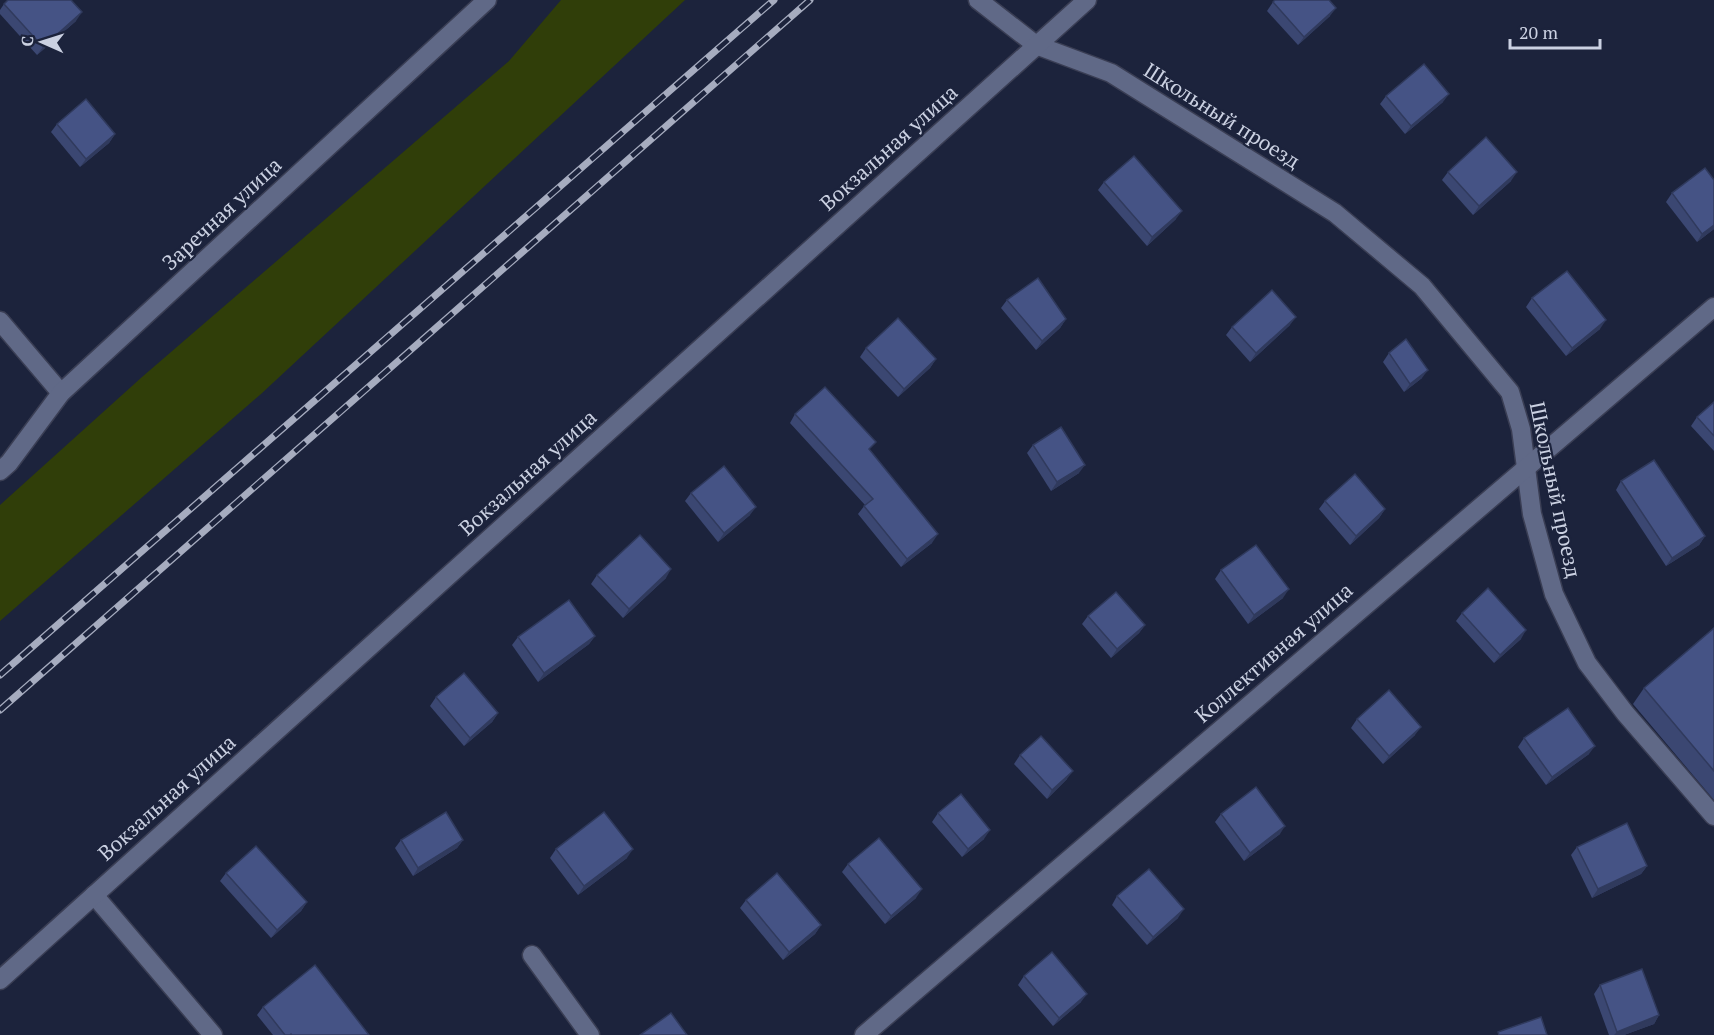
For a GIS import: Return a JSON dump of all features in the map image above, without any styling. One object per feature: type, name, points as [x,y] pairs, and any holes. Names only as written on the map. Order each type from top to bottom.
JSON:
[{"type":"street","name":"Заречная улица","points":[[0,471],[9,463],[61,393],[487,0]]},
{"type":"street","name":"Школьный проезд","points":[[978,0],[1036,45],[1111,73],[1335,213],[1422,286],[1510,392],[1521,429],[1532,514],[1554,594],[1587,663],[1626,713],[1714,816]]},
{"type":"street","name":"Вокзальная улица","points":[[0,980],[1087,0]]},
{"type":"street","name":"Коллективная улица","points":[[864,1035],[1714,307]]},
{"type":"street","points":[[0,321],[61,393]]},
{"type":"street","points":[[94,894],[213,1035]]},
{"type":"street","points":[[532,955],[590,1035]]},
{"type":"green space","points":[[561,0],[685,0],[261,394],[0,621],[0,505],[142,377],[509,61]]},
{"type":"building","points":[[8,0],[71,0],[82,12],[43,47],[4,4]]},
{"type":"building","points":[[1275,0],[1329,0],[1336,8],[1304,37],[1273,2]]},
{"type":"building","points":[[1424,64],[1449,94],[1411,126],[1386,96]]},
{"type":"building","points":[[86,99],[115,134],[86,159],[57,124]]},
{"type":"building","points":[[1486,137],[1517,172],[1479,206],[1448,172]]},
{"type":"building","points":[[1134,156],[1182,211],[1152,237],[1104,182]]},
{"type":"building","points":[[1705,168],[1714,180],[1714,225],[1702,234],[1672,193]]},
{"type":"building","points":[[1567,271],[1606,320],[1572,348],[1532,298]]},
{"type":"building","points":[[1038,278],[1066,319],[1042,341],[1007,300]]},
{"type":"building","points":[[1272,290],[1296,317],[1256,353],[1232,327]]},
{"type":"building","points":[[898,318],[936,359],[904,389],[866,348]]},
{"type":"building","points":[[1406,339],[1428,370],[1410,384],[1389,353]]},
{"type":"building","points":[[825,387],[876,442],[869,449],[938,534],[907,559],[864,506],[873,499],[795,414]]},
{"type":"building","points":[[1714,402],[1714,436],[1697,417]]},
{"type":"building","points":[[1061,427],[1085,465],[1057,482],[1033,445]]},
{"type":"building","points":[[1654,460],[1705,536],[1672,558],[1621,481]]},
{"type":"building","points":[[724,466],[756,507],[724,533],[691,493]]},
{"type":"building","points":[[1355,474],[1385,509],[1356,536],[1325,501]]},
{"type":"building","points":[[640,535],[671,569],[629,609],[597,575]]},
{"type":"building","points":[[1256,545],[1289,589],[1254,615],[1221,570]]},
{"type":"building","points":[[1488,588],[1526,630],[1500,655],[1462,613]]},
{"type":"building","points":[[1116,592],[1145,625],[1117,649],[1088,616]]},
{"type":"building","points":[[569,600],[595,636],[544,673],[518,637]]},
{"type":"building","points":[[1714,628],[1714,771],[1644,688]]},
{"type":"building","points":[[464,673],[498,713],[470,738],[436,697]]},
{"type":"building","points":[[1389,690],[1421,727],[1389,756],[1357,719]]},
{"type":"building","points":[[1568,708],[1595,746],[1552,777],[1524,738]]},
{"type":"building","points":[[1041,736],[1073,771],[1052,790],[1020,755]]},
{"type":"building","points":[[1256,787],[1285,826],[1250,853],[1221,814]]},
{"type":"building","points":[[961,794],[990,830],[968,849],[938,813]]},
{"type":"building","points":[[446,812],[463,840],[418,868],[401,840]]},
{"type":"building","points":[[604,812],[633,849],[584,886],[556,849]]},
{"type":"building","points":[[1627,823],[1647,866],[1598,889],[1577,847]]},
{"type":"building","points":[[879,838],[922,889],[891,916],[848,864]]},
{"type":"building","points":[[256,846],[307,902],[277,930],[226,873]]},
{"type":"building","points":[[1149,869],[1184,909],[1153,937],[1117,896]]},
{"type":"building","points":[[777,873],[821,925],[789,952],[746,900]]},
{"type":"building","points":[[1052,952],[1087,994],[1059,1018],[1024,976]]},
{"type":"building","points":[[315,965],[369,1035],[285,1035],[263,1007]]},
{"type":"building","points":[[1642,969],[1659,1015],[1617,1032],[1600,985]]},
{"type":"building","points":[[671,1013],[687,1035],[640,1035]]},
{"type":"building","points":[[1541,1017],[1547,1035],[1499,1035],[1498,1032]]},
{"type":"railway","points":[[0,675],[774,0]]},
{"type":"railway","points":[[0,710],[810,0]]}]
